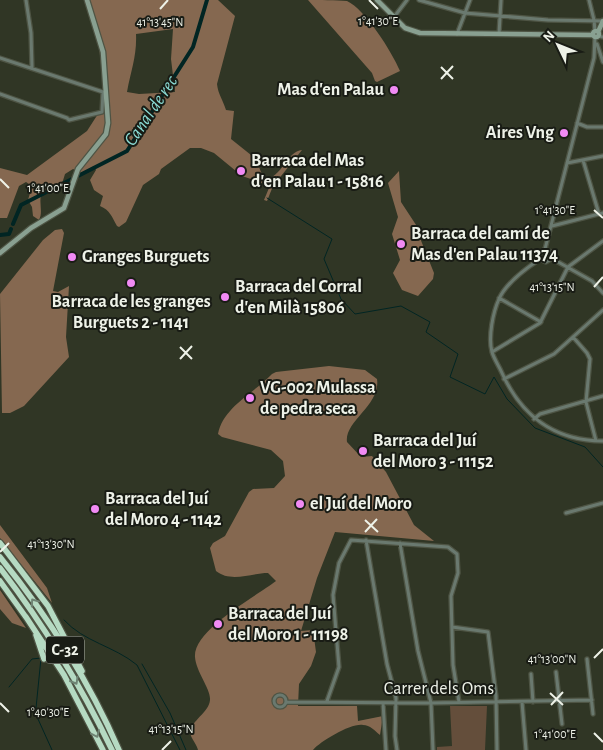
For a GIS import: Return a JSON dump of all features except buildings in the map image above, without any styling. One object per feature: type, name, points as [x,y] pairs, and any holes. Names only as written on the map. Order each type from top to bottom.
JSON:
[{"type":"highway","points":[[0,543],[48,606],[89,685],[91,694]]},
{"type":"highway","name":"C-32","points":[[0,557],[46,619],[91,694],[119,750]]},
{"type":"highway","name":"C-32","points":[[0,568],[51,639],[89,705],[112,750]]},
{"type":"highway","points":[[0,581],[64,675],[103,750]]},
{"type":"highway","points":[[26,617],[43,649],[44,659]]},
{"type":"street","points":[[26,0],[31,33],[32,68]]},
{"type":"street","points":[[0,254],[35,225],[64,208],[78,169],[106,134],[108,123],[103,52],[87,0]]},
{"type":"street","points":[[377,0],[410,32],[582,36],[597,34]]},
{"type":"street","points":[[394,17],[407,0]]},
{"type":"street","points":[[419,0],[465,12],[548,20],[594,20],[602,22],[597,34],[594,58],[552,226],[545,249],[539,253],[540,259]]},
{"type":"street","points":[[457,34],[470,0]]},
{"type":"street","points":[[499,34],[501,0]]},
{"type":"street","points":[[589,0],[597,34],[596,44],[603,62]]},
{"type":"street","points":[[594,58],[602,56]]},
{"type":"street","points":[[0,58],[105,92]]},
{"type":"street","points":[[0,94],[67,118],[68,120],[102,112],[105,92]]},
{"type":"street","points":[[577,123],[587,127],[603,127]]},
{"type":"street","points":[[567,163],[603,156]]},
{"type":"street","points":[[552,226],[601,214],[583,160]]},
{"type":"street","points":[[492,352],[541,322],[568,267],[603,241]]},
{"type":"street","points":[[545,249],[551,252],[551,258]]},
{"type":"street","points":[[551,258],[592,281],[603,293]]},
{"type":"street","points":[[540,259],[546,262],[551,258]]},
{"type":"street","points":[[540,259],[512,281],[499,298],[492,328],[492,352],[514,398],[534,419],[564,434],[596,441],[603,440]]},
{"type":"street","points":[[499,298],[541,322]]},
{"type":"street","points":[[504,379],[554,354],[603,310]]},
{"type":"street","points":[[573,337],[590,359],[586,402],[596,441]]},
{"type":"street","points":[[534,419],[540,414],[603,396]]},
{"type":"street","points":[[566,513],[603,503]]},
{"type":"street","points":[[328,701],[339,667],[333,595],[339,563],[351,540],[366,540],[448,547],[457,554],[458,573],[451,596],[453,664],[459,702]]},
{"type":"street","points":[[366,540],[387,664],[396,698],[395,736],[397,750]]},
{"type":"street","points":[[400,543],[418,650],[431,703],[433,750]]},
{"type":"street","points":[[452,627],[488,632],[496,702],[497,750]]},
{"type":"street","points":[[587,659],[593,714]]},
{"type":"street","points":[[556,672],[562,724]]},
{"type":"street","points":[[531,674],[533,702]]},
{"type":"street","name":"Carrer dels Oms","points":[[287,702],[431,703],[592,700]]},
{"type":"street","points":[[522,702],[526,750]]},
{"type":"street","points":[[383,703],[386,750]]},
{"type":"street","points":[[386,737],[395,736]]},
{"type":"shaded area","points":[[84,0],[218,0],[235,16],[217,84],[226,110],[234,111],[231,139],[256,159],[264,180],[275,175],[292,155],[302,150],[273,186],[267,201],[264,200],[269,188],[265,184],[242,176],[214,153],[201,148],[190,148],[143,185],[126,222],[119,227],[108,212],[100,206],[103,196],[94,190],[90,180],[96,170],[94,166],[82,173],[73,169],[65,174],[62,184],[58,188],[43,191],[41,194],[39,220],[33,216],[32,207],[28,200],[32,186],[26,182],[19,186],[7,218],[0,218],[0,168],[27,175],[87,131],[105,103],[98,36]],"holes":[[[173,29],[171,59],[175,92],[139,94],[127,92],[135,56],[136,34]]]},
{"type":"shaded area","points":[[308,0],[347,1],[354,6],[370,22],[391,53],[400,71],[377,82],[375,81],[372,73]]},
{"type":"shaded area","points":[[399,171],[401,202],[420,231],[418,233],[434,273],[433,279],[418,296],[402,290],[393,273],[400,260],[392,234],[398,217],[388,183]]},
{"type":"shaded area","points":[[62,229],[64,233],[53,291],[58,292],[69,286],[66,337],[69,357],[24,406],[10,413],[2,413],[0,294],[43,240],[55,230]]},
{"type":"shaded area","points":[[329,366],[365,370],[377,379],[374,397],[351,427],[347,442],[361,457],[372,456],[386,472],[414,525],[434,541],[335,532],[317,578],[301,631],[313,630],[316,652],[311,666],[299,684],[298,706],[357,706],[358,721],[383,716],[380,735],[368,726],[358,725],[337,733],[313,750],[198,750],[191,736],[192,726],[209,705],[210,696],[196,663],[197,647],[214,625],[276,581],[268,573],[235,577],[222,575],[216,571],[210,548],[213,543],[225,536],[249,492],[253,489],[274,488],[285,476],[283,461],[271,450],[222,437],[218,434],[221,424],[240,401],[272,374]]},
{"type":"shaded area","points":[[0,525],[47,588],[52,603],[0,538]]},
{"type":"shaded area","points":[[0,590],[26,628],[12,623],[0,609]]},
{"type":"shaded area","points":[[450,706],[487,706],[485,750],[437,750],[437,747],[452,746]]},
{"type":"waterway","name":"Canal de rec","points":[[13,224],[21,205],[127,151],[193,47],[207,0]]},
{"type":"waterway","points":[[267,198],[332,239],[324,259],[341,299],[355,314],[401,306],[430,322],[426,332],[458,354],[450,377],[485,394],[494,377],[507,399],[535,428],[585,447],[603,467]]},
{"type":"waterway","name":"Canal de rec","points":[[0,235],[9,234],[11,229]]},
{"type":"waterway","points":[[64,620],[81,634],[119,653],[137,665],[180,750]]},
{"type":"waterway","points":[[9,687],[32,659],[41,658],[36,708],[38,719],[52,750]]},
{"type":"waterway","points":[[142,664],[170,713],[186,750]]},
{"type":"place","name":"Mas d'en Palau","points":[[394,90]]},
{"type":"place","name":"Aires Vng","points":[[564,133]]},
{"type":"place","name":"Barraca del Mas d'en Palau 1 - 15816","points":[[241,171]]},
{"type":"place","name":"Barraca del camí de Mas d'en Palau 11374","points":[[401,244]]},
{"type":"place","name":"Granges Burguets","points":[[72,257]]},
{"type":"place","name":"Barraca de les granges Burguets 2 - 1141","points":[[131,283]]},
{"type":"place","name":"Barraca del Corral d'en Milà 15806","points":[[225,297]]},
{"type":"place","name":"VG-002 Mulassa de pedra seca","points":[[250,398]]},
{"type":"place","name":"Barraca del Juí del Moro 3 - 11152","points":[[363,451]]},
{"type":"place","name":"el Juí del Moro","points":[[300,504]]},
{"type":"place","name":"Barraca del Juí del Moro 4 - 1142","points":[[95,509]]},
{"type":"place","name":"Barraca del Juí del Moro 1 - 11198","points":[[218,624]]}]
